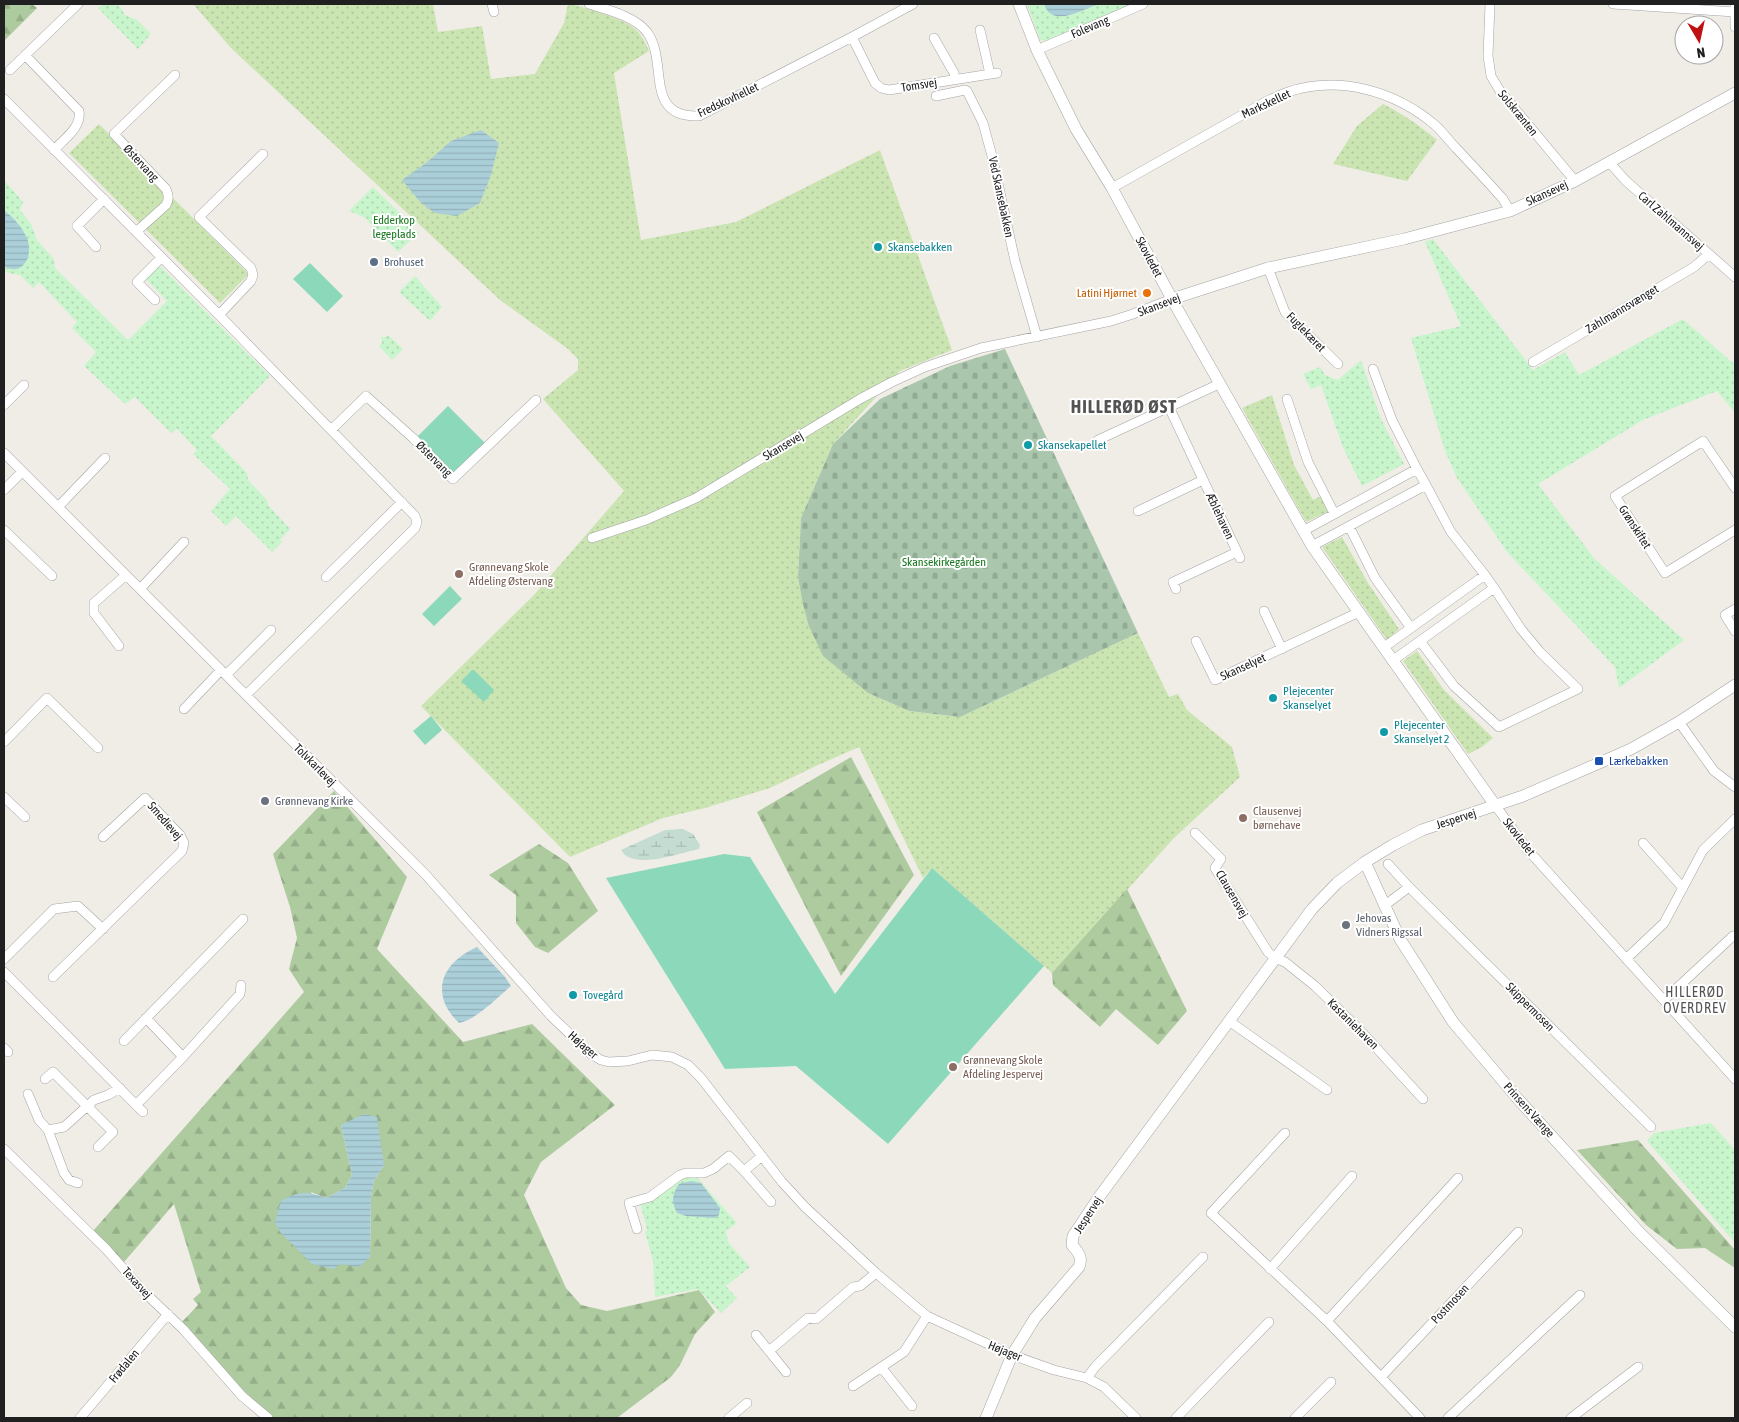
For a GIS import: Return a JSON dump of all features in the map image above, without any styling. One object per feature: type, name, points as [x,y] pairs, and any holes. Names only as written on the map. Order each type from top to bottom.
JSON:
[{"type":"street","points":[[10,70],[78,4]]},
{"type":"street","name":"Fredskovhellet","points":[[589,4],[623,16],[647,32],[652,42],[662,95],[667,105],[676,113],[687,116],[699,116],[852,38],[913,4]]},
{"type":"street","name":"Skovledet","points":[[1019,4],[1037,50],[1076,129],[1112,188],[1219,384],[1312,546],[1527,849],[1734,1076]]},
{"type":"street","name":"Folevang","points":[[1037,50],[1143,4]]},
{"type":"street","name":"Solskrænten","points":[[1490,4],[1488,56],[1491,76],[1500,91],[1574,181]]},
{"type":"street","points":[[1613,4],[1735,9],[1735,27]]},
{"type":"street","name":"Tomsvej","points":[[852,38],[875,83],[881,88],[889,90],[994,73],[980,30]]},
{"type":"street","name":"Tomsvej","points":[[934,38],[954,73],[955,79]]},
{"type":"street","points":[[25,55],[79,111],[79,123],[54,150]]},
{"type":"street","name":"Østervang","points":[[136,232],[166,205],[169,194],[114,134],[175,75]]},
{"type":"street","name":"Markskellet","points":[[1112,188],[1267,101],[1288,92],[1334,85],[1363,88],[1385,95],[1406,105],[1436,126],[1503,199],[1510,211]]},
{"type":"street","name":"Ved Skansebakken","points":[[936,96],[967,91],[983,123],[1015,261],[1037,336]]},
{"type":"street","name":"Skansevej","points":[[592,538],[646,520],[696,498],[853,403],[900,378],[953,357],[981,348],[1111,321],[1268,268],[1404,240],[1510,211],[1574,181],[1735,93]]},
{"type":"street","points":[[4,100],[219,315],[415,516],[417,522],[415,528],[246,695]]},
{"type":"street","points":[[219,315],[251,281],[253,275],[251,268],[199,217],[263,154]]},
{"type":"street","name":"Carl Zahlmannsvej","points":[[1609,162],[1626,180],[1735,278]]},
{"type":"street","points":[[96,247],[77,226],[104,199]]},
{"type":"street","name":"Zahlmannsvænget","points":[[1532,361],[1694,267],[1709,254]]},
{"type":"street","points":[[155,300],[137,282],[161,258]]},
{"type":"street","name":"Fuglekæret","points":[[1268,268],[1285,312],[1338,364]]},
{"type":"street","points":[[1373,368],[1392,420],[1451,532],[1485,575],[1521,629],[1540,652],[1578,689],[1499,727],[1454,686],[1420,641]]},
{"type":"street","points":[[1098,440],[1219,384]]},
{"type":"street","points":[[4,405],[24,385]]},
{"type":"street","name":"Østervang","points":[[331,430],[366,396],[414,438],[453,479],[536,400]]},
{"type":"street","points":[[1287,399],[1308,462],[1334,513]]},
{"type":"street","name":"Æblehaven","points":[[1169,407],[1238,555],[1173,582],[1176,589]]},
{"type":"street","name":"Grønskiftet","points":[[1735,488],[1704,441],[1615,496],[1665,573],[1735,530]]},
{"type":"street","name":"Tolvkarlevej","points":[[4,453],[426,875]]},
{"type":"street","points":[[58,507],[105,458]]},
{"type":"street","points":[[1303,531],[1417,469]]},
{"type":"street","points":[[4,490],[22,472]]},
{"type":"street","name":"Æblehaven","points":[[1138,510],[1203,480]]},
{"type":"street","points":[[1312,546],[1426,485]]},
{"type":"street","points":[[326,577],[402,502]]},
{"type":"street","points":[[1349,526],[1375,578],[1411,628]]},
{"type":"street","points":[[4,530],[52,576]]},
{"type":"street","points":[[140,589],[184,542]]},
{"type":"street","points":[[119,646],[94,613],[94,603],[126,575]]},
{"type":"street","points":[[1384,648],[1485,575]]},
{"type":"street","points":[[1392,660],[1494,588]]},
{"type":"street","points":[[1735,609],[1725,615],[1735,631]]},
{"type":"street","points":[[1264,611],[1282,648]]},
{"type":"street","name":"Skanselyet","points":[[1196,641],[1215,680],[1359,612]]},
{"type":"street","points":[[184,709],[271,630]]},
{"type":"street","name":"Jespervej","points":[[986,1418],[1012,1355],[1035,1318],[1082,1262],[1081,1256],[1072,1245],[1074,1236],[1094,1204],[1312,909],[1337,883],[1364,862],[1422,830],[1547,786],[1631,749],[1679,722],[1735,685]]},
{"type":"street","points":[[4,742],[47,698],[98,748]]},
{"type":"street","points":[[1679,722],[1714,771],[1735,787]]},
{"type":"street","points":[[4,797],[25,817]]},
{"type":"street","name":"Smedievej","points":[[53,978],[182,851],[184,843],[180,835],[144,798],[103,837]]},
{"type":"street","points":[[1626,959],[1664,923],[1703,850],[1735,819]]},
{"type":"street","name":"Clausensvej","points":[[1195,833],[1221,859],[1215,868],[1268,952],[1275,958]]},
{"type":"street","points":[[1643,843],[1683,888]]},
{"type":"street","name":"Prinsens Vænge","points":[[1364,862],[1400,939],[1452,1022],[1518,1099],[1638,1231],[1735,1327]]},
{"type":"street","name":"Skippermosen","points":[[1388,864],[1651,1127]]},
{"type":"street","name":"Højager","points":[[426,875],[551,1016],[591,1054],[609,1062],[628,1061],[652,1056],[672,1057],[688,1065],[701,1078],[804,1207],[876,1273],[927,1316],[1012,1355],[1054,1370],[1087,1378],[1104,1387],[1136,1418]]},
{"type":"street","points":[[1384,906],[1409,887]]},
{"type":"street","points":[[4,959],[54,908],[78,906],[103,929]]},
{"type":"street","points":[[124,1041],[243,919]]},
{"type":"street","points":[[1664,1000],[1733,936]]},
{"type":"street","name":"Kastaniehaven","points":[[1275,958],[1285,962],[1315,986],[1360,1030],[1423,1100]]},
{"type":"street","points":[[4,972],[143,1112]]},
{"type":"street","points":[[136,1105],[240,994],[241,985]]},
{"type":"street","points":[[146,1018],[183,1057]]},
{"type":"street","points":[[1229,1021],[1327,1090]]},
{"type":"street","points":[[45,1079],[53,1072],[114,1132],[98,1147]]},
{"type":"street","points":[[48,1130],[64,1127],[87,1105],[120,1088]]},
{"type":"street","points":[[28,1094],[39,1120],[48,1130],[64,1173],[69,1180],[78,1183]]},
{"type":"street","points":[[1285,1134],[1212,1213],[1327,1321],[1382,1376],[1420,1418]]},
{"type":"street","name":"Texasvej","points":[[4,1149],[106,1249],[242,1396],[268,1418]]},
{"type":"street","points":[[637,1229],[629,1203],[650,1197],[680,1175],[704,1173],[713,1169],[729,1156],[771,1202]]},
{"type":"street","points":[[744,1171],[762,1156]]},
{"type":"street","points":[[1270,1268],[1352,1176]]},
{"type":"street","points":[[1327,1321],[1458,1178]]},
{"type":"street","name":"Postmosen","points":[[1382,1376],[1518,1232]]},
{"type":"street","points":[[1087,1378],[1095,1367],[1203,1257]]},
{"type":"street","points":[[769,1351],[808,1318],[816,1319],[853,1287],[860,1286],[876,1273]]},
{"type":"street","points":[[1448,1418],[1580,1295]]},
{"type":"street","name":"Frødalen","points":[[80,1418],[168,1314]]},
{"type":"street","points":[[853,1386],[904,1352],[927,1316]]},
{"type":"street","points":[[1176,1418],[1269,1322]]},
{"type":"street","points":[[756,1335],[786,1372]]},
{"type":"street","points":[[881,1367],[912,1406]]},
{"type":"street","points":[[1570,1418],[1638,1367]]},
{"type":"street","points":[[1295,1418],[1331,1382]]},
{"type":"street","points":[[729,1418],[747,1403]]},
{"type":"green space","points":[[4,4],[32,4],[37,8],[4,41]]},
{"type":"green space","points":[[103,4],[118,4],[125,15],[137,20],[151,34],[138,49],[98,8]]},
{"type":"green space","points":[[193,4],[433,4],[438,32],[482,26],[491,79],[535,74],[564,23],[568,4],[602,13],[622,21],[637,31],[649,51],[614,73],[641,240],[736,222],[880,150],[952,350],[900,371],[833,444],[801,518],[798,577],[808,624],[868,693],[909,711],[960,717],[1138,633],[1169,697],[1178,694],[1187,710],[1232,747],[1240,777],[1174,838],[1052,973],[932,868],[923,878],[859,747],[770,788],[705,808],[663,818],[570,857],[421,706],[533,596],[624,491],[543,399],[578,370],[578,359],[568,349],[500,300],[231,48]]},
{"type":"green space","points":[[1027,4],[1135,4],[1046,41],[1040,40]]},
{"type":"green space","points":[[1383,104],[1411,120],[1437,140],[1407,181],[1333,164],[1357,126]]},
{"type":"green space","points":[[99,124],[249,274],[220,303],[69,153]]},
{"type":"green space","points":[[4,180],[23,202],[20,210],[31,224],[37,240],[54,259],[55,268],[128,340],[167,301],[146,279],[159,265],[270,376],[211,436],[247,473],[248,480],[290,529],[280,540],[282,542],[272,552],[236,516],[226,526],[211,511],[230,489],[193,454],[197,450],[177,429],[171,433],[135,397],[125,404],[84,366],[96,352],[72,328],[77,322],[39,282],[33,288],[20,275],[8,273],[4,269]]},
{"type":"green space","name":"Edderkop legeplads","points":[[373,187],[405,218],[410,228],[419,232],[398,252],[364,217],[349,211]]},
{"type":"green space","points":[[1433,239],[1533,370],[1565,352],[1579,375],[1683,319],[1735,365],[1735,413],[1717,391],[1643,420],[1538,484],[1594,558],[1684,640],[1619,688],[1615,667],[1507,552],[1457,478],[1445,451],[1411,338],[1461,326],[1425,242]]},
{"type":"green space","points":[[310,263],[343,296],[327,312],[293,279]]},
{"type":"green space","points":[[415,276],[442,307],[430,321],[399,292]]},
{"type":"green space","points":[[388,335],[403,349],[392,360],[379,346],[382,343],[381,337]]},
{"type":"green space","name":"Skansekirkegården","points":[[1005,349],[1138,633],[960,717],[909,711],[868,693],[823,656],[808,624],[798,577],[801,518],[833,444],[880,399],[950,366]]},
{"type":"green space","points":[[1361,360],[1381,419],[1404,464],[1362,486],[1344,450],[1321,385],[1311,389],[1303,374],[1320,367],[1325,375],[1338,380]]},
{"type":"green space","points":[[1272,395],[1294,465],[1313,500],[1321,496],[1329,511],[1306,522],[1242,408]]},
{"type":"green space","points":[[448,406],[486,444],[455,475],[417,437]]},
{"type":"green space","points":[[1342,537],[1368,583],[1399,629],[1387,640],[1322,547]]},
{"type":"green space","points":[[450,586],[462,599],[434,626],[422,614]]},
{"type":"green space","points":[[1417,651],[1444,690],[1493,738],[1482,747],[1468,754],[1403,661]]},
{"type":"green space","points":[[472,670],[494,690],[484,702],[462,682]]},
{"type":"green space","points":[[431,716],[442,730],[425,745],[413,731]]},
{"type":"green space","points":[[851,757],[914,875],[841,976],[757,812]]},
{"type":"green space","points":[[334,791],[407,877],[377,949],[463,1042],[532,1024],[615,1105],[541,1162],[524,1195],[566,1288],[581,1305],[607,1311],[699,1290],[715,1312],[695,1334],[680,1365],[671,1377],[617,1418],[269,1418],[181,1323],[198,1305],[193,1299],[201,1292],[174,1204],[124,1262],[93,1231],[304,992],[289,969],[297,938],[290,907],[273,854]],"holes":[[[341,1125],[384,1165],[374,1181],[371,1197],[370,1257],[340,1264],[311,1192],[326,1198],[345,1188],[352,1175]]]},
{"type":"green space","points":[[683,829],[693,834],[700,845],[699,849],[669,857],[646,860],[627,856],[621,850],[665,830]]},
{"type":"green space","points":[[539,844],[568,863],[598,911],[548,953],[535,947],[516,923],[516,895],[489,875]]},
{"type":"green space","points":[[724,854],[750,857],[835,994],[932,868],[1044,966],[888,1144],[796,1066],[725,1069],[606,878]]},
{"type":"green space","points":[[1127,889],[1187,1011],[1158,1045],[1116,1009],[1100,1027],[1053,985],[1052,973]]},
{"type":"green space","points":[[1711,1123],[1735,1150],[1735,1243],[1647,1141],[1654,1133]]},
{"type":"green space","points":[[1638,1140],[1735,1250],[1735,1268],[1705,1248],[1677,1249],[1646,1225],[1577,1150]]},
{"type":"green space","points":[[695,1175],[737,1223],[726,1231],[728,1242],[750,1267],[726,1286],[737,1298],[721,1313],[698,1289],[655,1297],[653,1261],[640,1203],[682,1177]]},
{"type":"water","points":[[1044,4],[1099,4],[1077,13],[1061,16],[1054,15],[1048,11]]},
{"type":"water","points":[[481,130],[499,143],[491,175],[480,203],[457,216],[435,213],[421,203],[402,180],[426,163],[451,141]]},
{"type":"water","points":[[4,210],[18,224],[28,241],[29,254],[27,259],[24,264],[16,269],[4,266]]},
{"type":"water","points":[[477,947],[511,986],[472,1018],[459,1023],[444,1001],[443,980],[455,962]]},
{"type":"water","points":[[364,1114],[377,1117],[384,1165],[374,1181],[371,1197],[370,1257],[359,1267],[340,1264],[334,1269],[312,1264],[280,1232],[275,1222],[281,1201],[293,1195],[303,1193],[326,1198],[345,1188],[352,1175],[341,1125]]},
{"type":"water","points":[[691,1181],[701,1183],[720,1208],[719,1215],[715,1218],[686,1216],[677,1213],[673,1201],[675,1191],[679,1184]]},
{"type":"place","name":"Skansebakken","points":[[878,247]]},
{"type":"place","name":"Brohuset","points":[[374,262]]},
{"type":"place","name":"Latini Hjørnet","points":[[1147,293]]},
{"type":"place","name":"Skansekapellet","points":[[1028,445]]},
{"type":"place","name":"Grønnevang Skole Afdeling Østervang","points":[[459,574]]},
{"type":"place","name":"Plejecenter Skanselyet","points":[[1273,698]]},
{"type":"place","name":"Plejecenter Skanselyet 2","points":[[1384,732]]},
{"type":"place","name":"Lærkebakken","points":[[1599,761]]},
{"type":"place","name":"Grønnevang Kirke","points":[[265,801]]},
{"type":"place","name":"Clausenvej børnehave","points":[[1243,818]]},
{"type":"place","name":"Jehovas Vidners Rigssal","points":[[1346,925]]},
{"type":"place","name":"Tovegård","points":[[573,995]]},
{"type":"place","name":"Grønnevang Skole Afdeling Jespervej","points":[[953,1067]]},
{"type":"district","name":"HILLERØD ØST","points":[[1124,407]]},
{"type":"district","name":"HILLERØD OVERDREV","points":[[1695,1000]]}]
